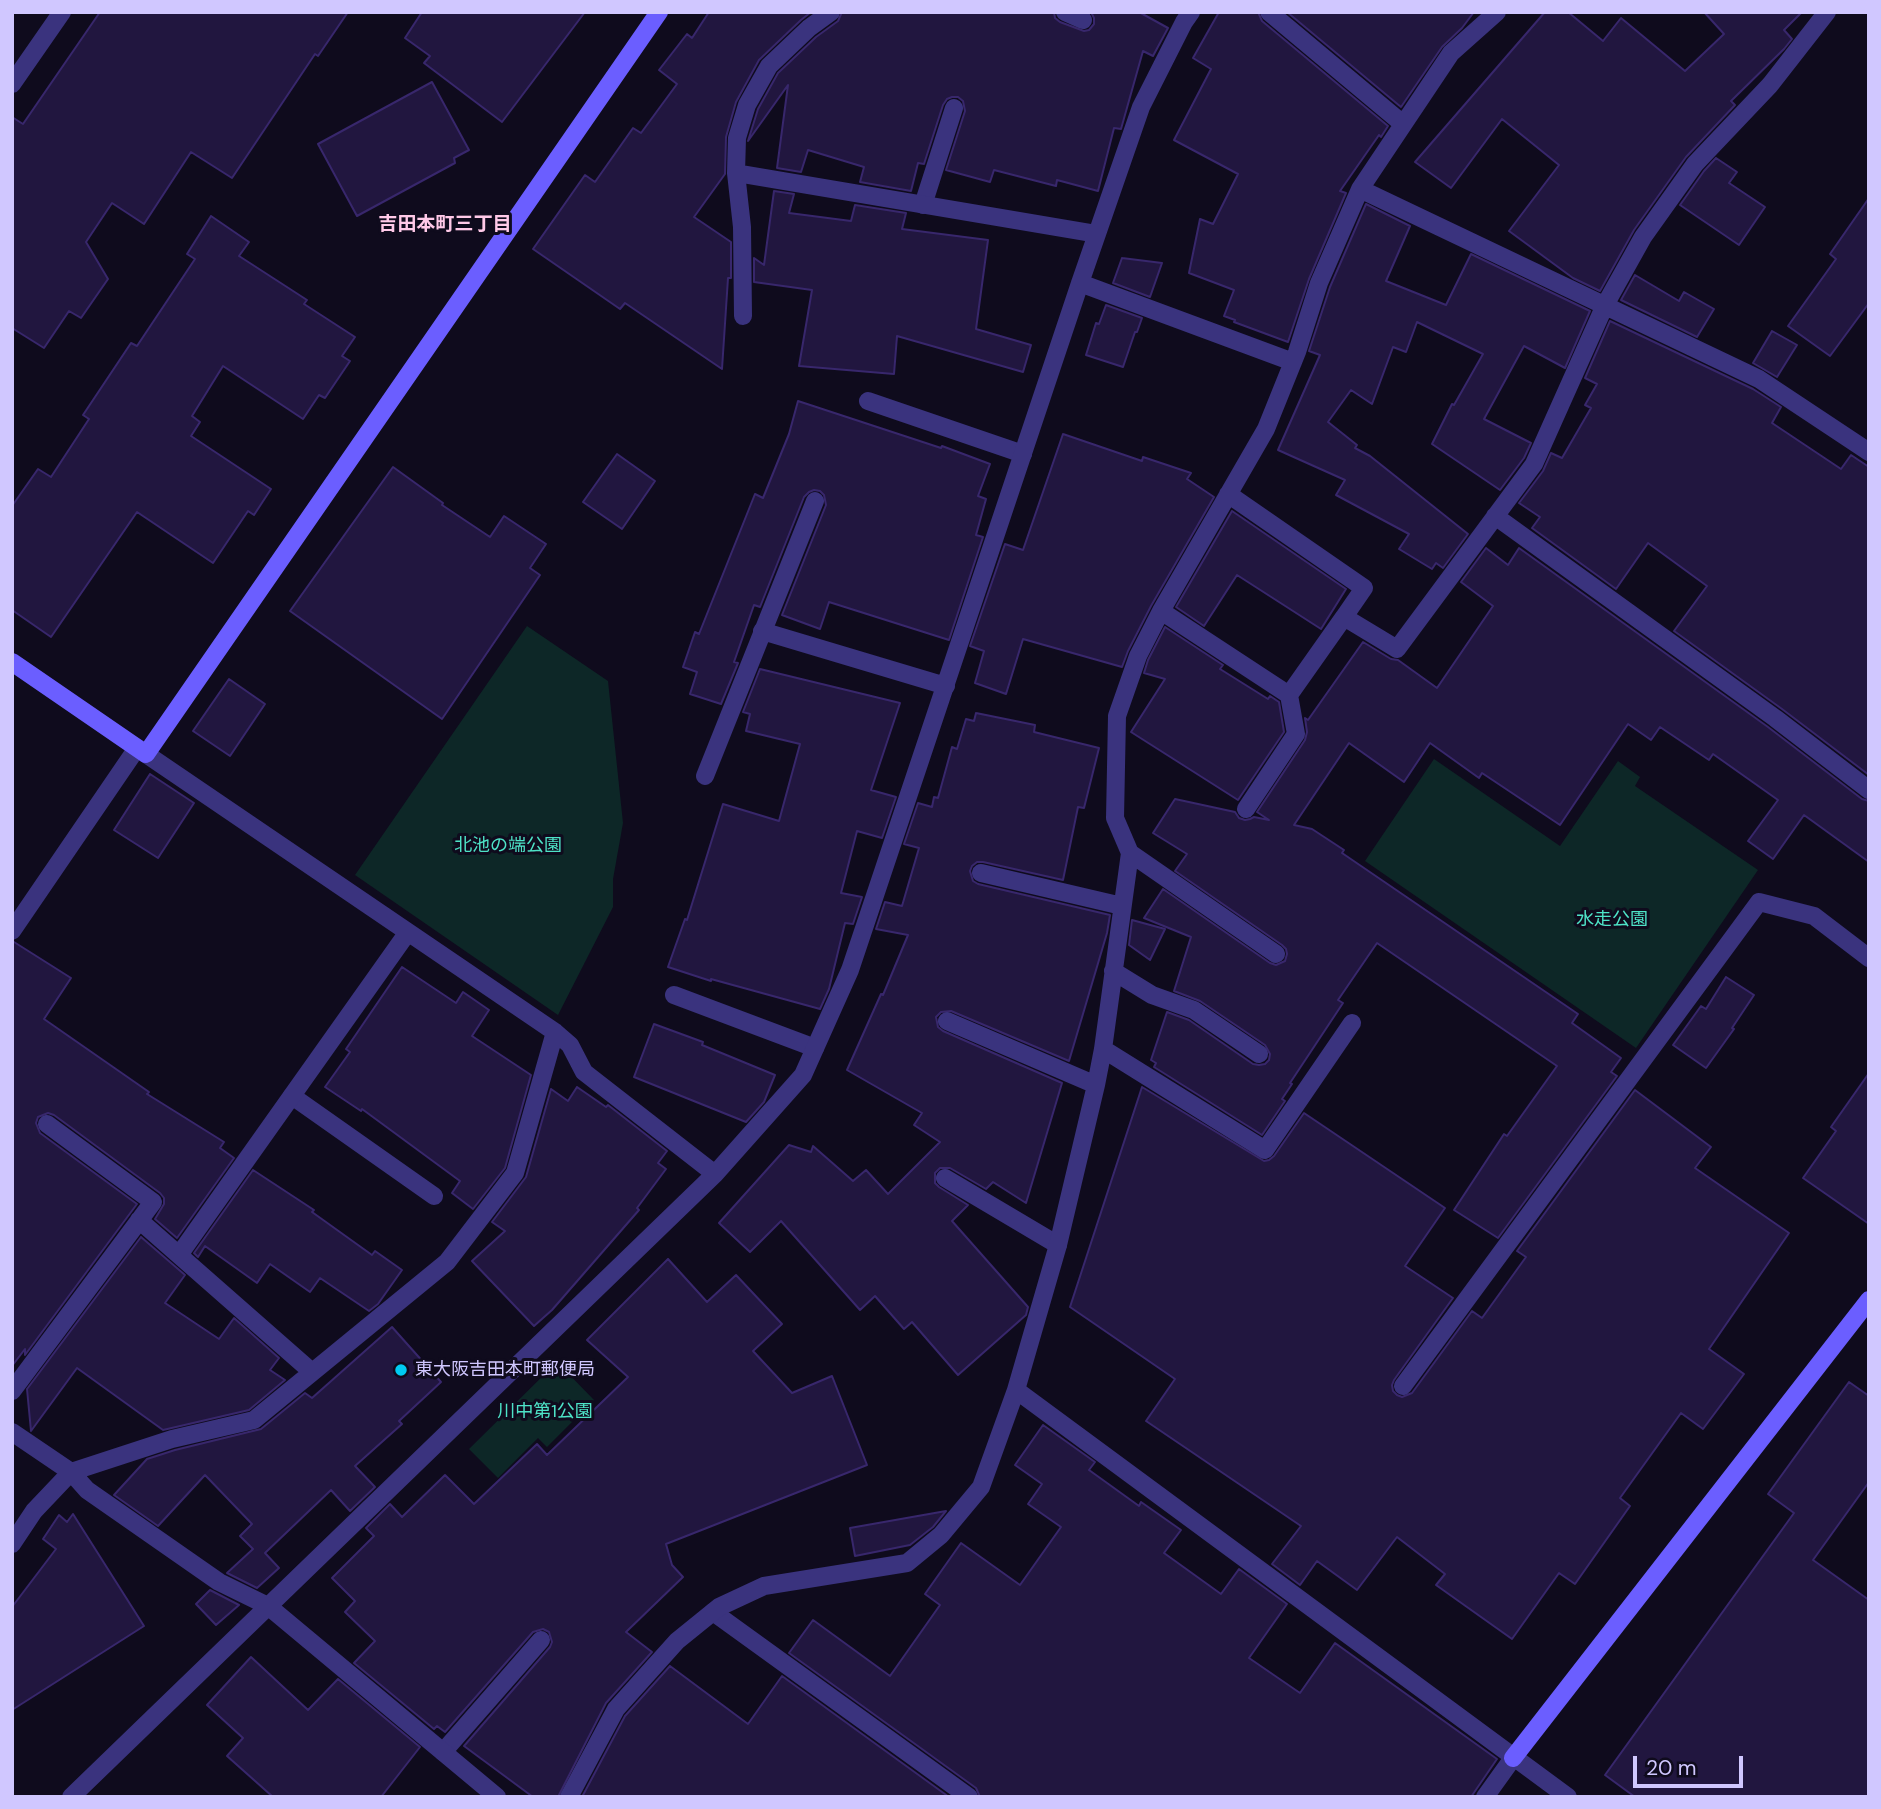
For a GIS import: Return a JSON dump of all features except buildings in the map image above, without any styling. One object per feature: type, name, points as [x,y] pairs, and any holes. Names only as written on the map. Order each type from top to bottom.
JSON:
[{"type":"street","points":[[12,85],[62,12]]},
{"type":"street","points":[[12,931],[142,751],[659,12]]},
{"type":"street","points":[[743,316],[742,227],[736,173],[737,138],[747,105],[769,66],[809,28],[831,12]]},
{"type":"street","points":[[1066,12],[1083,20]]},
{"type":"street","points":[[71,1797],[715,1174],[803,1074],[850,970],[1080,283],[1142,107],[1191,12]]},
{"type":"street","points":[[1269,12],[1403,124]]},
{"type":"street","points":[[569,1797],[616,1709],[677,1641],[719,1607],[764,1586],[907,1563],[941,1535],[981,1486],[1016,1390],[1058,1245],[1103,1049],[1130,853],[1115,818],[1116,716],[1139,656],[1161,611],[1266,429],[1320,283],[1360,189],[1451,53],[1497,12]]},
{"type":"street","points":[[1344,617],[1397,649],[1534,464],[1605,305],[1643,237],[1695,164],[1770,85],[1827,12]]},
{"type":"street","points":[[923,205],[954,108]]},
{"type":"street","points":[[736,173],[1097,234]]},
{"type":"street","points":[[1360,189],[1759,379],[1869,452]]},
{"type":"street","points":[[1080,283],[1293,362]]},
{"type":"street","points":[[868,401],[1023,454]]},
{"type":"street","points":[[1228,494],[1364,588],[1289,695],[1296,734],[1246,809]]},
{"type":"street","points":[[705,776],[815,501]]},
{"type":"street","points":[[1495,516],[1775,718],[1869,790]]},
{"type":"street","points":[[1161,611],[1289,695]]},
{"type":"street","points":[[762,631],[946,686]]},
{"type":"street","points":[[12,662],[555,1032],[569,1045],[583,1072],[715,1174]]},
{"type":"street","points":[[1130,853],[1276,954]]},
{"type":"street","points":[[981,873],[1122,906]]},
{"type":"street","points":[[1403,1386],[1759,902],[1814,916],[1869,958]]},
{"type":"street","points":[[179,1255],[408,932]]},
{"type":"street","points":[[1113,971],[1152,995],[1194,1010],[1259,1054]]},
{"type":"street","points":[[674,995],[815,1048]]},
{"type":"street","points":[[947,1021],[1096,1085]]},
{"type":"street","points":[[1103,1049],[1265,1150],[1352,1023]]},
{"type":"street","points":[[12,1544],[34,1511],[71,1472],[172,1439],[254,1420],[447,1262],[515,1173],[555,1032]]},
{"type":"street","points":[[292,1096],[434,1196]]},
{"type":"street","points":[[12,1391],[153,1202],[47,1124]]},
{"type":"street","points":[[945,1178],[1058,1245]]},
{"type":"street","points":[[139,1220],[312,1372]]},
{"type":"street","points":[[1485,1797],[1869,1300]]},
{"type":"street","points":[[1016,1390],[1568,1797]]},
{"type":"street","points":[[12,1432],[71,1472],[88,1490],[219,1582],[268,1606],[497,1797]]},
{"type":"street","points":[[713,1612],[968,1797]]},
{"type":"street","points":[[443,1752],[541,1640]]},
{"type":"green space","name":"北池の端公園","points":[[527,626],[608,681],[623,823],[613,879],[613,907],[558,1015],[355,875]]},
{"type":"green space","name":"水走公園","points":[[1434,759],[1560,846],[1618,761],[1640,777],[1635,786],[1758,870],[1636,1048],[1365,861]]},
{"type":"green space","name":"川中第1公園","points":[[557,1362],[594,1400],[547,1447],[538,1438],[498,1478],[469,1449]]},
{"type":"place","name":"東大阪吉田本町郵便局","points":[[401,1370]]},
{"type":"district","name":"吉田本町三丁目","points":[[445,225]]}]
